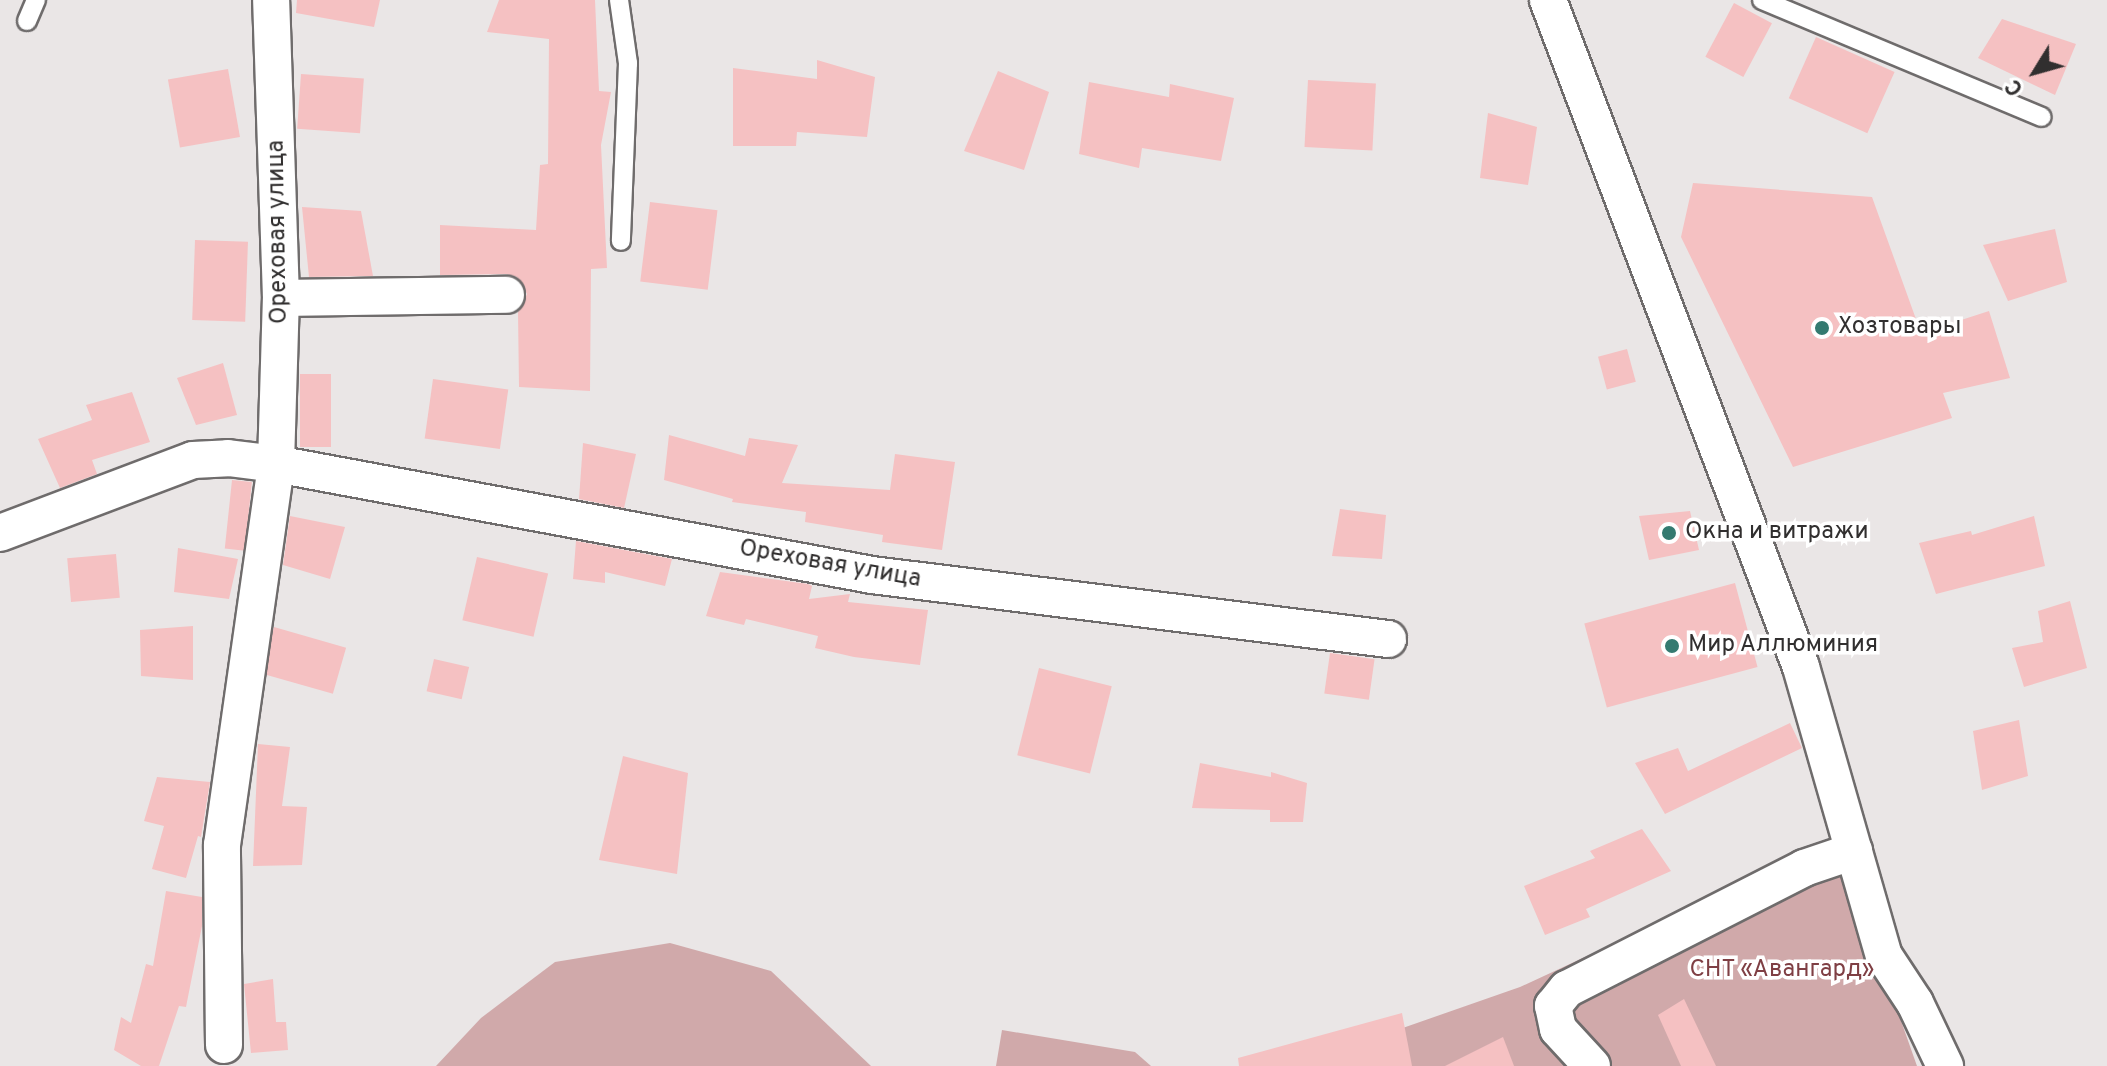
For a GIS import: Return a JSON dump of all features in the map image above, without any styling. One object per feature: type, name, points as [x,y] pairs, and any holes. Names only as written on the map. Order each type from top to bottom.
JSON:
[{"type":"street","name":"Ореховая улица","points":[[271,0],[281,298],[276,464]]},
{"type":"street","points":[[1548,0],[1801,667],[1884,956],[1915,1003],[1945,1066]]},
{"type":"street","points":[[281,298],[506,295]]},
{"type":"street","name":"Ореховая улица","points":[[0,533],[193,460],[228,458],[276,464],[872,575],[1388,639]]},
{"type":"street","points":[[224,1045],[222,845],[276,464]]},
{"type":"street","points":[[1592,1066],[1558,1029],[1553,1006],[1567,989],[1804,868],[1854,851]]},
{"type":"lane","points":[[27,21],[36,0]]},
{"type":"lane","points":[[619,0],[628,63],[621,241]]},
{"type":"lane","points":[[1762,0],[2042,117]]},
{"type":"green space","name":"СНТ «Авангард»","points":[[1837,840],[1917,1066],[1294,1066],[1520,987]]},
{"type":"green space","points":[[670,943],[771,971],[871,1066],[436,1066],[481,1018],[555,962]]},
{"type":"green space","points":[[1002,1030],[1135,1052],[1151,1066],[996,1066]]},
{"type":"building","points":[[297,0],[380,0],[374,27],[296,13]]},
{"type":"building","points":[[499,0],[595,0],[599,91],[611,92],[601,145],[607,268],[591,269],[590,391],[519,387],[518,312],[527,294],[517,277],[506,274],[440,275],[440,225],[536,230],[540,165],[548,164],[549,39],[487,32]]},
{"type":"building","points":[[1734,3],[1772,23],[1743,77],[1705,57]]},
{"type":"building","points":[[2002,19],[2076,44],[2055,95],[1978,58]]},
{"type":"building","points":[[1816,37],[1895,72],[1867,133],[1789,98]]},
{"type":"building","points":[[817,60],[875,77],[867,137],[797,132],[796,146],[733,146],[733,68],[817,79]]},
{"type":"building","points":[[228,69],[240,137],[180,148],[168,80]]},
{"type":"building","points":[[998,71],[1049,92],[1024,170],[964,151]]},
{"type":"building","points":[[301,74],[364,78],[360,133],[297,129]]},
{"type":"building","points":[[1308,80],[1376,84],[1372,150],[1304,147]]},
{"type":"building","points":[[1089,82],[1169,97],[1170,84],[1234,98],[1221,161],[1142,148],[1139,168],[1079,154]]},
{"type":"building","points":[[1488,113],[1537,127],[1528,185],[1480,178]]},
{"type":"building","name":"Хозтовары","points":[[1693,183],[1872,197],[1921,333],[1989,311],[2010,378],[1943,393],[1952,418],[1793,467],[1681,237]]},
{"type":"building","points":[[650,202],[717,210],[708,290],[640,281]]},
{"type":"building","points":[[302,207],[361,211],[373,276],[309,277]]},
{"type":"building","points":[[2055,229],[2067,282],[2008,301],[1983,245]]},
{"type":"building","points":[[195,240],[248,242],[245,322],[192,320]]},
{"type":"building","points":[[1627,349],[1636,382],[1607,390],[1598,357]]},
{"type":"building","points":[[223,363],[237,415],[196,425],[177,378]]},
{"type":"building","points":[[300,374],[331,374],[331,447],[300,447]]},
{"type":"building","points":[[433,379],[508,390],[500,449],[425,438]]},
{"type":"building","points":[[132,392],[150,442],[92,460],[97,474],[60,488],[38,439],[92,420],[86,405]]},
{"type":"building","points":[[669,435],[745,456],[749,438],[798,445],[782,483],[890,490],[895,454],[955,462],[942,550],[882,542],[883,535],[805,522],[806,512],[732,502],[733,499],[664,480]]},
{"type":"building","points":[[583,443],[636,454],[624,508],[579,499]]},
{"type":"building","points":[[232,480],[252,482],[245,551],[225,549]]},
{"type":"building","points":[[1340,509],[1386,515],[1382,559],[1332,556]]},
{"type":"building","name":"Окна и витражи","points":[[1690,511],[1699,550],[1649,560],[1639,516]]},
{"type":"building","points":[[290,516],[345,527],[330,579],[283,565]]},
{"type":"building","points":[[2034,516],[2045,566],[1936,594],[1919,543],[1971,531],[1972,535]]},
{"type":"building","points":[[576,541],[672,559],[665,586],[605,572],[605,583],[573,579]]},
{"type":"building","points":[[178,548],[238,559],[229,599],[174,592]]},
{"type":"building","points":[[116,554],[120,598],[71,602],[67,558]]},
{"type":"building","points":[[477,557],[548,573],[534,637],[462,620]]},
{"type":"building","points":[[720,572],[808,584],[812,586],[809,599],[850,594],[848,602],[928,610],[920,665],[854,657],[815,648],[818,636],[746,619],[744,625],[706,616]]},
{"type":"building","name":"Мир Аллюминия","points":[[1735,583],[1758,667],[1607,707],[1584,623]]},
{"type":"building","points":[[2070,601],[2087,668],[2024,687],[2012,648],[2043,642],[2038,611]]},
{"type":"building","points":[[193,626],[193,680],[141,676],[140,630]]},
{"type":"building","points":[[274,627],[346,648],[333,694],[261,673]]},
{"type":"building","points":[[1330,653],[1375,659],[1369,700],[1324,694]]},
{"type":"building","points":[[434,659],[469,667],[462,699],[427,691]]},
{"type":"building","points":[[1039,668],[1112,686],[1090,773],[1017,755]]},
{"type":"building","points":[[2019,720],[2028,776],[1982,790],[1973,731]]},
{"type":"building","points":[[1790,723],[1802,748],[1665,814],[1635,763],[1678,748],[1688,771]]},
{"type":"building","points":[[258,744],[290,747],[282,806],[307,807],[302,865],[253,866]]},
{"type":"building","points":[[623,756],[688,773],[677,874],[599,860]]},
{"type":"building","points":[[1200,763],[1271,777],[1271,772],[1307,783],[1303,822],[1270,822],[1270,810],[1192,808]]},
{"type":"building","points":[[157,777],[210,782],[201,837],[198,836],[186,878],[152,869],[164,826],[144,821]]},
{"type":"building","points":[[1642,829],[1671,871],[1586,909],[1590,917],[1545,935],[1524,886],[1595,858],[1590,851]]},
{"type":"building","points":[[166,891],[202,897],[202,926],[186,1007],[179,1006],[159,1066],[141,1066],[114,1050],[121,1017],[131,1023],[146,964],[153,966]]},
{"type":"building","points":[[273,979],[276,1022],[286,1022],[288,1050],[251,1053],[244,984]]},
{"type":"building","points":[[1684,999],[1716,1066],[1681,1066],[1658,1015]]},
{"type":"building","points":[[1402,1013],[1412,1066],[1239,1066],[1238,1058]]},
{"type":"building","points":[[1503,1037],[1514,1066],[1445,1066]]},
{"type":"place","name":"Хозтовары","points":[[1822,328]]},
{"type":"place","name":"Окна и витражи","points":[[1669,533]]},
{"type":"place","name":"Мир Аллюминия","points":[[1672,646]]}]
